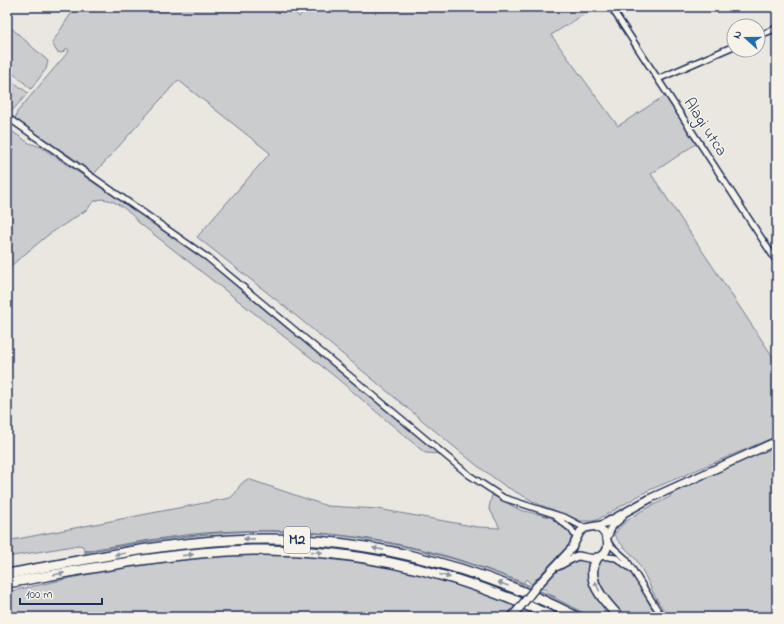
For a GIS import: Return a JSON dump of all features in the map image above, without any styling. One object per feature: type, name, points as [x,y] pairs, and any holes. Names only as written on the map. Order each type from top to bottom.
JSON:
[{"type":"highway","name":"M2","points":[[7,574],[161,547],[232,540],[294,540],[371,548],[445,564],[508,585],[577,617]]},
{"type":"highway","name":"M2","points":[[7,583],[163,557],[253,550],[293,551],[370,558],[441,574],[505,596],[553,617]]},
{"type":"highway","points":[[599,557],[591,570],[592,577],[605,601],[619,617]]},
{"type":"street","name":"Alagi utca","points":[[611,7],[777,262]]},
{"type":"street","points":[[766,33],[777,28]]},
{"type":"street","points":[[658,79],[726,49]]},
{"type":"street","points":[[7,117],[208,258],[469,474],[504,498],[551,514],[585,528],[596,527],[633,508],[777,441]]},
{"type":"street","points":[[599,557],[607,548],[612,526],[633,508]]},
{"type":"street","points":[[551,514],[565,524],[577,540],[577,548],[583,556]]},
{"type":"street","points":[[596,527],[604,532],[608,540],[626,559],[662,617]]},
{"type":"street","points":[[514,614],[577,540],[585,528]]},
{"type":"street","points":[[550,572],[572,558],[583,556],[616,558],[632,570]]},
{"type":"shaded area","points":[[82,7],[292,7],[299,17],[307,7],[596,7],[551,35],[618,126],[666,95],[697,143],[651,174],[777,363],[777,436],[647,491],[597,520],[581,521],[538,504],[505,486],[475,464],[289,310],[197,237],[270,153],[178,80],[94,174],[70,156],[15,120],[17,112],[69,51],[67,48],[62,53],[57,52],[52,43],[70,15]]},
{"type":"shaded area","points":[[7,24],[48,61],[46,69],[31,89],[7,68]]},
{"type":"shaded area","points":[[7,77],[28,93],[10,113],[7,114]]},
{"type":"shaded area","points":[[7,128],[29,143],[41,147],[208,260],[442,454],[425,453],[333,375],[138,222],[128,211],[114,202],[99,200],[93,202],[88,209],[48,235],[7,269]]},
{"type":"shaded area","points":[[777,446],[777,617],[670,617],[659,603],[637,561],[614,535],[625,522],[647,508],[670,497],[671,492]]},
{"type":"shaded area","points":[[248,479],[327,506],[378,509],[477,527],[500,528],[489,508],[492,495],[520,510],[550,517],[569,532],[571,541],[570,544],[531,584],[526,579],[523,584],[486,569],[447,556],[408,546],[326,534],[285,531],[204,533],[84,551],[83,546],[79,545],[7,557],[7,541],[230,498],[244,481]]},
{"type":"shaded area","points":[[221,553],[316,555],[377,563],[447,581],[515,605],[505,617],[7,617],[7,592],[158,559]]},
{"type":"shaded area","points":[[573,558],[588,561],[588,571],[616,617],[592,617],[547,594],[547,590],[539,588],[553,574]]},
{"type":"shaded area","points":[[605,558],[616,561],[625,566],[637,581],[652,609],[659,617],[626,617],[621,612],[608,597],[599,579],[597,571],[599,564]]},
{"type":"waterway","points":[[85,552],[213,533],[270,531],[308,532],[347,536],[423,550],[496,573],[532,587]]},
{"type":"waterway","points":[[537,590],[555,597]]}]
